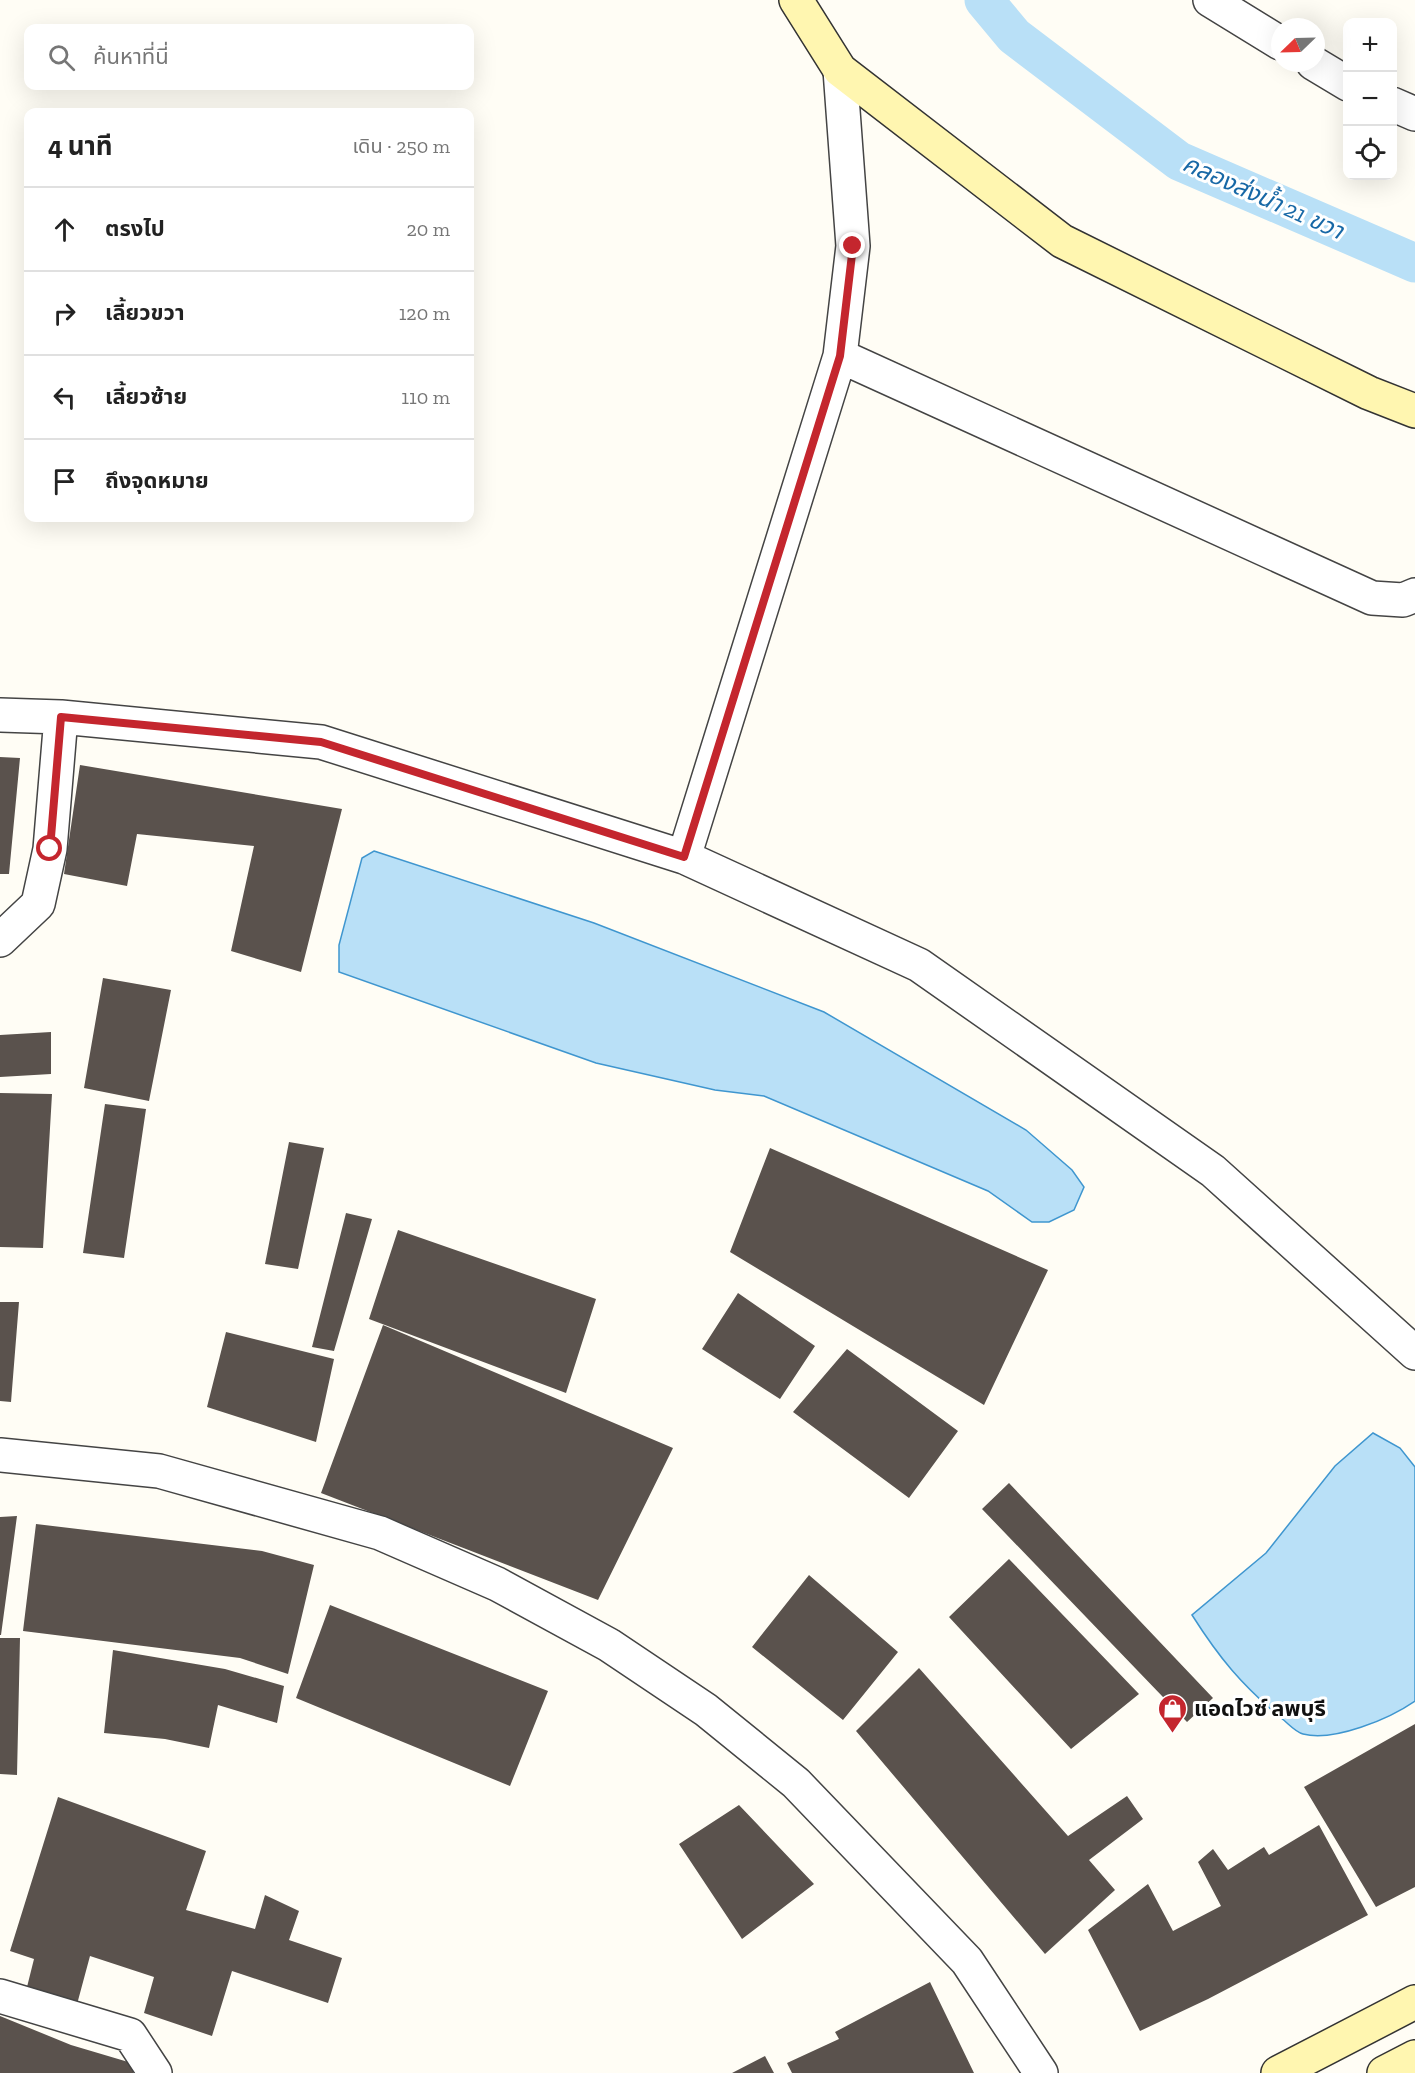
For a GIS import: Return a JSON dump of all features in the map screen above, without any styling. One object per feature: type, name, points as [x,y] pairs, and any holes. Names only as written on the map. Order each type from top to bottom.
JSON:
[{"type":"main road","points":[[796,0],[840,70],[1062,241],[1358,388],[1415,411]]},
{"type":"main road","points":[[1278,2073],[1415,2002]]},
{"type":"main road","points":[[1384,2073],[1415,2057]]},
{"type":"street","points":[[1210,0],[1271,37]]},
{"type":"street","points":[[684,857],[840,356],[853,246],[840,70]]},
{"type":"street","points":[[1325,70],[1343,82]]},
{"type":"street","points":[[1397,106],[1415,114]]},
{"type":"street","points":[[840,356],[1372,598],[1403,600],[1415,595]]},
{"type":"street","points":[[0,715],[61,717],[321,742],[684,857],[919,964],[1213,1171],[1415,1353]]},
{"type":"street","points":[[0,940],[38,904],[50,849],[61,717]]},
{"type":"street","points":[[0,1455],[159,1471],[380,1533],[497,1584],[609,1645],[706,1710],[796,1783],[967,1961],[1041,2073]]},
{"type":"street","points":[[0,1996],[130,2035],[155,2073]]},
{"type":"water","points":[[374,851],[594,923],[824,1012],[1026,1130],[1072,1170],[1084,1187],[1074,1210],[1049,1222],[1032,1222],[988,1191],[764,1096],[715,1090],[596,1063],[339,972],[339,945],[362,858]]},
{"type":"water","points":[[1373,1433],[1400,1448],[1415,1467],[1415,1701],[1391,1715],[1345,1732],[1316,1736],[1303,1734],[1294,1729],[1254,1694],[1222,1658],[1192,1615],[1266,1553],[1335,1466]]},
{"type":"building","points":[[0,757],[20,758],[9,874],[0,874]]},
{"type":"building","points":[[80,765],[342,809],[301,972],[231,951],[254,846],[137,834],[127,886],[64,874]]},
{"type":"building","points":[[103,978],[171,990],[149,1101],[84,1088]]},
{"type":"building","points":[[51,1032],[51,1074],[0,1077],[0,1035]]},
{"type":"building","points":[[0,1093],[52,1094],[43,1248],[0,1247]]},
{"type":"building","points":[[105,1104],[146,1109],[124,1258],[83,1253]]},
{"type":"building","points":[[289,1142],[324,1148],[298,1269],[265,1264]]},
{"type":"building","points":[[770,1148],[1048,1270],[984,1405],[730,1252]]},
{"type":"building","points":[[346,1213],[372,1219],[334,1351],[312,1347]]},
{"type":"building","points":[[398,1230],[596,1299],[566,1393],[369,1319]]},
{"type":"building","points":[[738,1293],[815,1346],[780,1399],[702,1349]]},
{"type":"building","points":[[0,1302],[19,1302],[11,1402],[0,1401]]},
{"type":"building","points":[[383,1325],[673,1448],[598,1600],[321,1493]]},
{"type":"building","points":[[226,1332],[334,1359],[316,1442],[207,1407]]},
{"type":"building","points":[[847,1349],[958,1431],[909,1498],[793,1412]]},
{"type":"building","points":[[1009,1483],[1213,1698],[1187,1722],[982,1509]]},
{"type":"building","points":[[17,1516],[1,1635],[0,1635],[0,1517]]},
{"type":"building","points":[[36,1524],[262,1551],[314,1565],[288,1674],[240,1658],[23,1631]]},
{"type":"building","points":[[1009,1559],[1139,1694],[1071,1749],[949,1617]]},
{"type":"building","points":[[809,1575],[898,1652],[843,1720],[752,1647]]},
{"type":"building","points":[[330,1605],[548,1691],[510,1786],[296,1698]]},
{"type":"building","points":[[0,1638],[20,1638],[17,1775],[0,1774]]},
{"type":"building","points":[[113,1650],[225,1669],[284,1686],[277,1723],[218,1705],[209,1748],[165,1739],[104,1733]]},
{"type":"building","points":[[919,1668],[1068,1836],[1127,1796],[1143,1819],[1089,1860],[1115,1890],[1045,1954],[856,1731]]},
{"type":"building","points":[[1415,1724],[1415,1887],[1376,1907],[1304,1787]]},
{"type":"building","points":[[58,1797],[206,1851],[186,1910],[255,1929],[265,1895],[299,1911],[289,1940],[342,1958],[328,2003],[232,1971],[212,2036],[144,2013],[154,1977],[90,1956],[76,2008],[25,1995],[34,1959],[10,1951]]},
{"type":"building","points":[[739,1805],[814,1884],[742,1939],[679,1844]]},
{"type":"building","points":[[1319,1825],[1368,1915],[1208,1999],[1140,2031],[1088,1930],[1148,1884],[1173,1931],[1221,1906],[1198,1862],[1213,1849],[1228,1870],[1264,1847],[1269,1855]]},
{"type":"building","points":[[930,1982],[974,2073],[792,2073],[787,2063],[839,2039],[835,2032]]},
{"type":"building","points":[[0,2016],[71,2045],[135,2064],[133,2073],[0,2073]]},
{"type":"building","points":[[765,2056],[774,2073],[732,2073]]},
{"type":"waterway","name":"คลองส่งน้ำ 21 ขวา","points":[[984,0],[1014,36],[1179,161],[1415,263]]},
{"type":"place","name":"แอดไวซ์ ลพบุรี","points":[[1173,1734]]},
{"type":"route","points":[[50,849],[61,717],[321,742],[684,857],[840,356],[853,246]]}]
